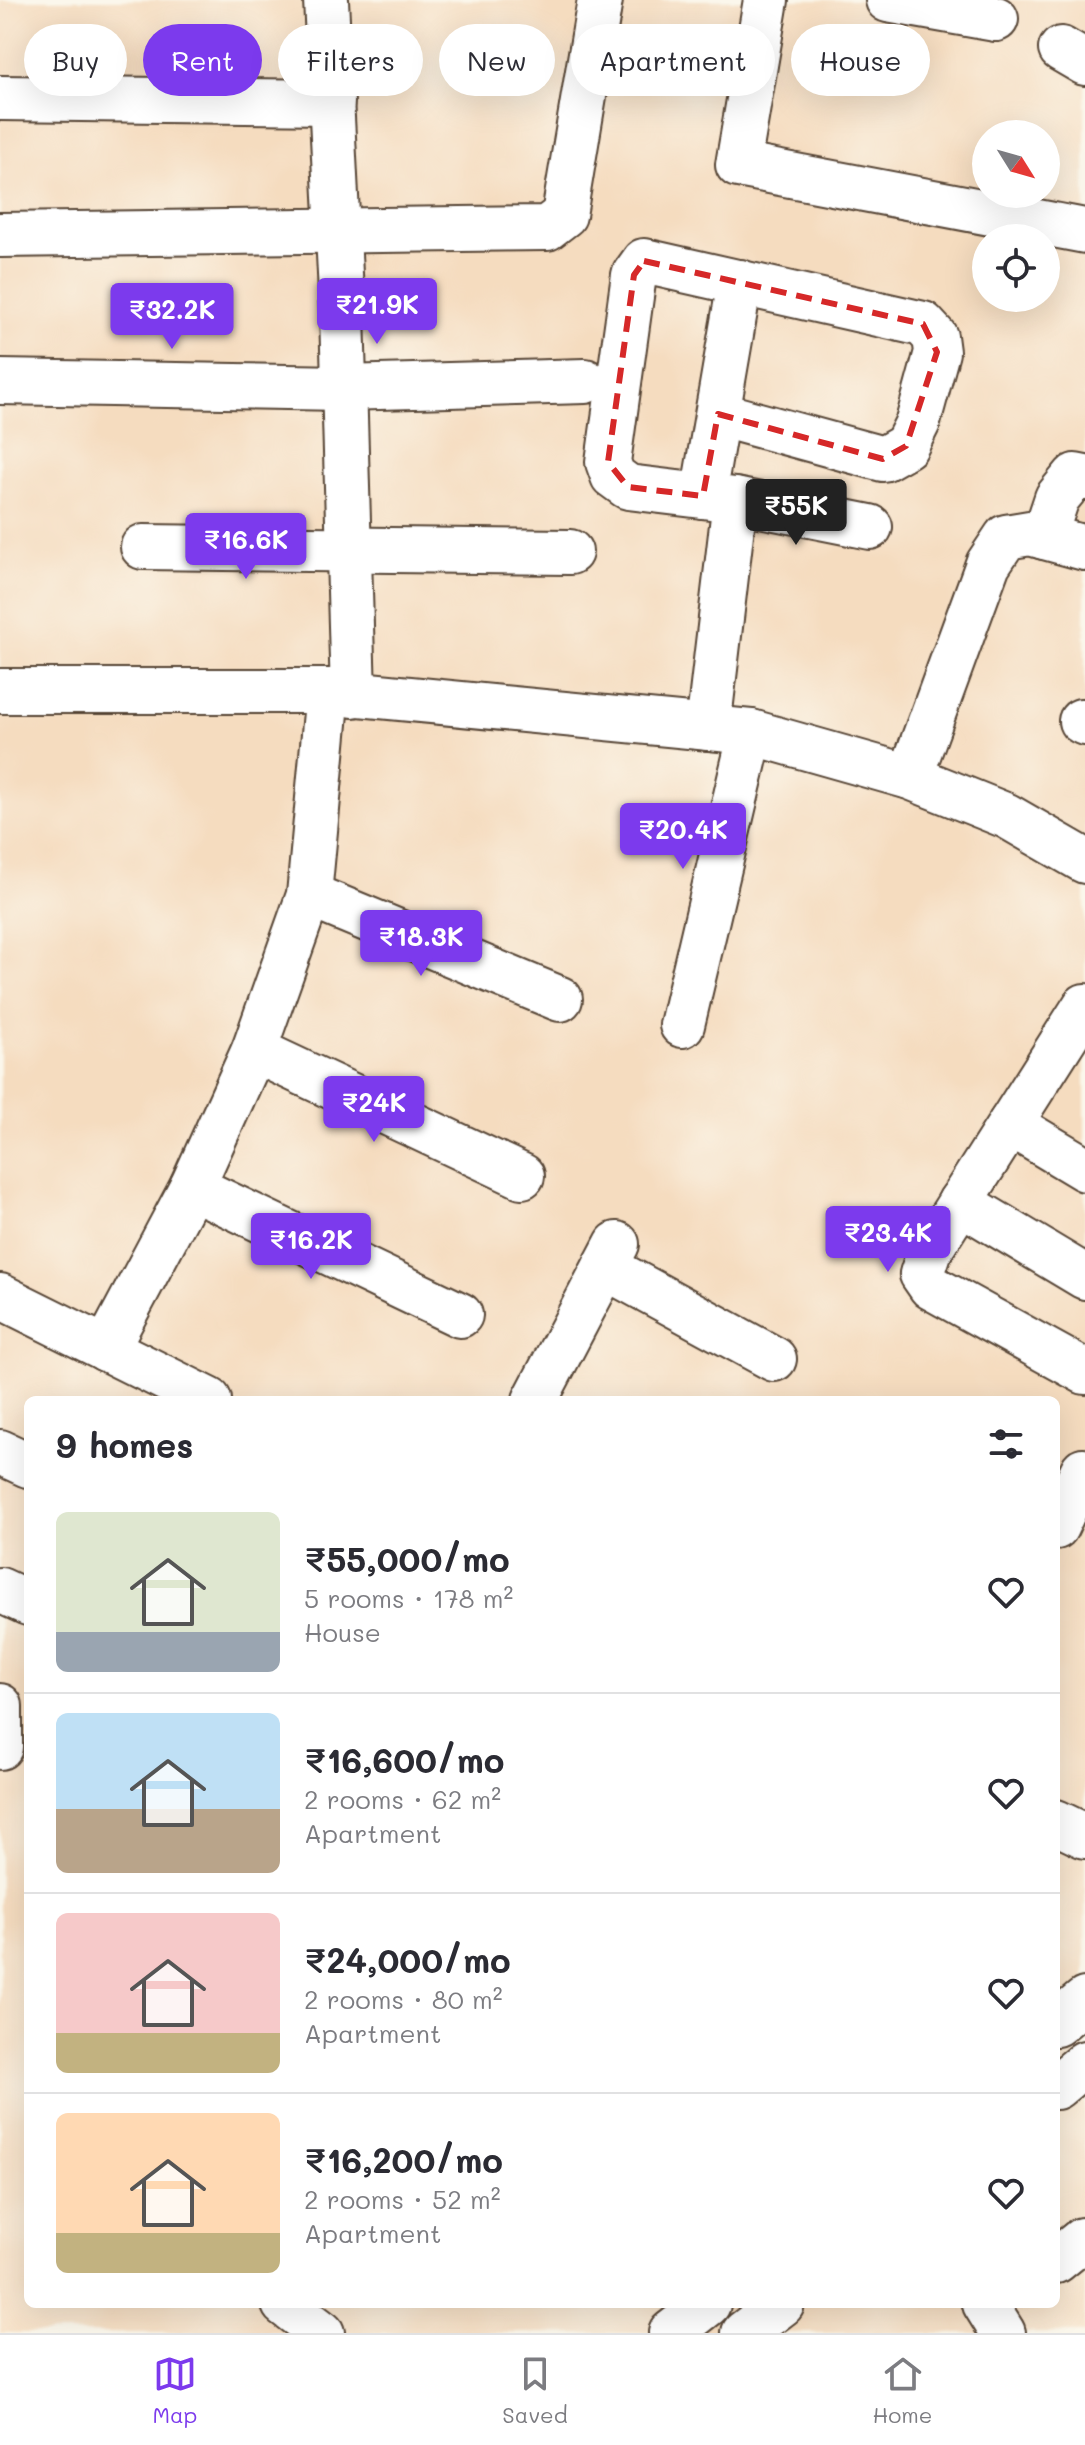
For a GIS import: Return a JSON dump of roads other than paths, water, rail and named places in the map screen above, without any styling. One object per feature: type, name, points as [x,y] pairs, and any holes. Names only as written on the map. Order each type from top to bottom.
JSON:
[{"type":"street","points":[[106,1349],[192,1187],[254,1050],[309,895],[341,693],[349,548],[326,0]]},
{"type":"street","points":[[0,235],[547,228],[564,215],[600,0]]},
{"type":"street","points":[[766,0],[738,165],[1085,231]]},
{"type":"street","points":[[888,0],[996,19]]},
{"type":"street","points":[[0,98],[332,102]]},
{"type":"street","points":[[718,414],[883,459],[906,446],[918,422],[937,352],[935,337],[923,324],[644,261],[634,275],[608,462],[613,476],[628,487],[719,498],[870,527]]},
{"type":"street","points":[[682,1025],[729,730],[718,414],[740,282]]},
{"type":"street","points":[[0,382],[344,388],[585,381]]},
{"type":"street","points":[[910,777],[988,564],[1006,537],[1030,533],[1065,542],[1057,498],[1075,476],[1085,478]]},
{"type":"street","points":[[143,547],[570,552]]},
{"type":"street","points":[[0,691],[341,693],[729,730],[910,777],[1007,816],[1085,861]]},
{"type":"street","points":[[309,895],[560,999]]},
{"type":"street","points":[[1077,1034],[1010,1124],[930,1250],[922,1274],[931,1287],[1085,1372]]},
{"type":"street","points":[[254,1050],[522,1176]]},
{"type":"street","points":[[1010,1124],[1085,1169]]},
{"type":"street","points":[[192,1187],[460,1315]]},
{"type":"street","points":[[960,1202],[1085,1277]]},
{"type":"street","points":[[546,1396],[611,1256],[774,1359]]},
{"type":"street","points":[[0,1296],[201,1396]]},
{"type":"street","points":[[0,1452],[24,1463]]},
{"type":"street","points":[[1060,1519],[1083,1470]]},
{"type":"street","points":[[0,1590],[24,1601]]},
{"type":"street","points":[[0,1706],[0,1747]]},
{"type":"street","points":[[1060,1824],[1085,1836]]},
{"type":"street","points":[[1060,2021],[1085,2000]]},
{"type":"street","points":[[1060,2084],[1085,2063]]},
{"type":"street","points":[[289,2308],[322,2333]]},
{"type":"street","points":[[671,2333],[703,2308]]},
{"type":"street","points":[[744,2333],[777,2308]]}]
